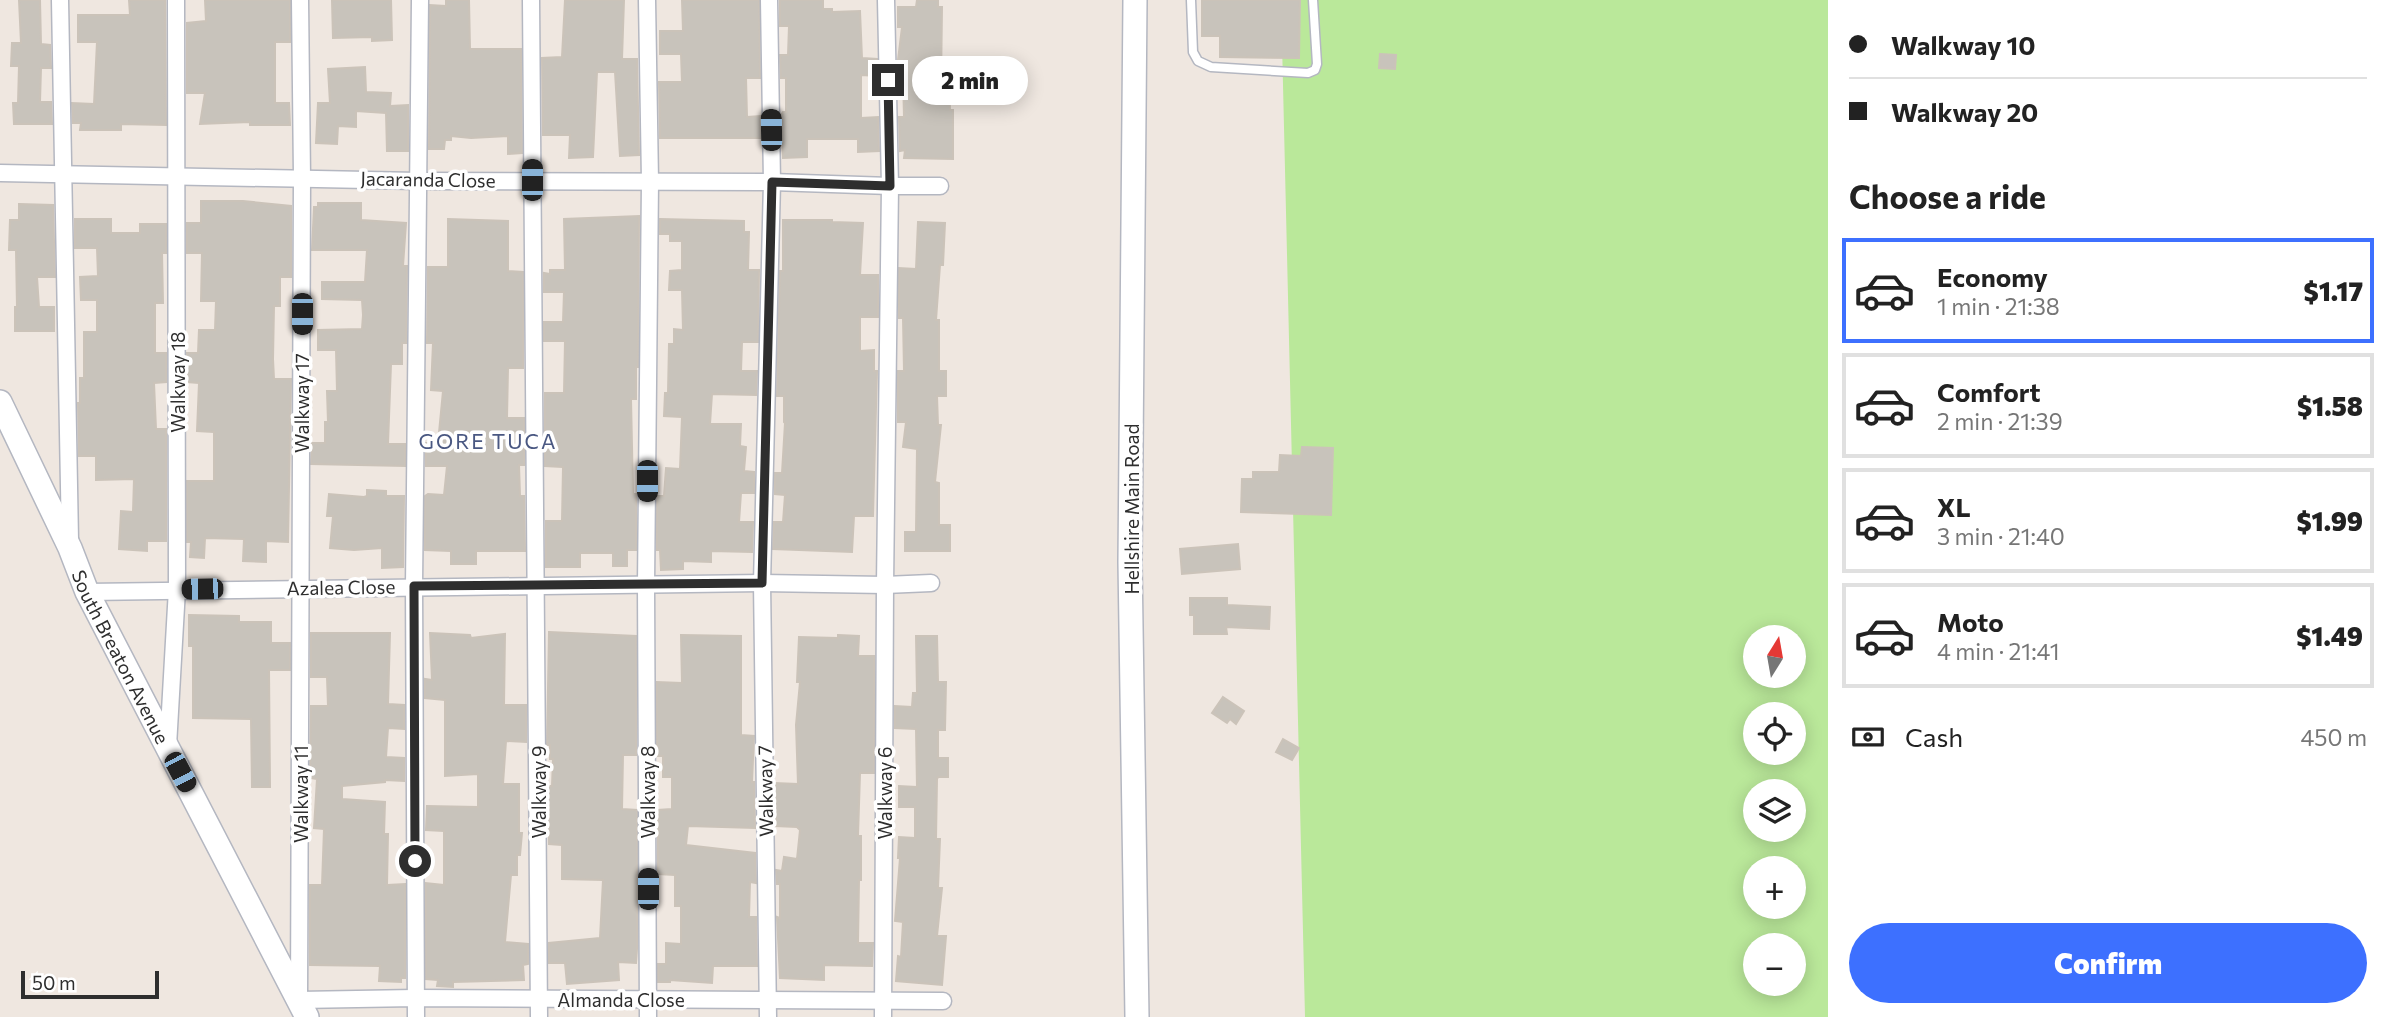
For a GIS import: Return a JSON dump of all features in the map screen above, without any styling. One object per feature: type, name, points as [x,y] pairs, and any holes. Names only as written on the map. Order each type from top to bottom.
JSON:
[{"type":"main road","name":"Hellshire Main Road","points":[[1135,0],[1130,562],[1137,1017]]},
{"type":"main road","name":"South Breaton Avenue","points":[[0,402],[70,548],[87,592],[303,1008]]},
{"type":"street","points":[[60,0],[70,548]]},
{"type":"street","name":"Walkway 18","points":[[168,750],[177,589],[176,0]]},
{"type":"street","name":"Walkway 17","points":[[300,0],[300,587]]},
{"type":"street","points":[[416,1017],[414,586],[420,0]]},
{"type":"street","name":"Walkway 9","points":[[531,0],[539,1017]]},
{"type":"street","name":"Walkway 8","points":[[647,0],[650,181],[646,585],[648,1017]]},
{"type":"street","name":"Walkway 7","points":[[768,1017],[762,583],[772,182],[769,0]]},
{"type":"street","name":"Walkway 6","points":[[883,1009],[890,186],[886,0]]},
{"type":"street","name":"Jacaranda Close","points":[[0,173],[418,181],[772,182],[940,186]]},
{"type":"street","name":"Azalea Close","points":[[87,592],[300,587],[931,583]]},
{"type":"street","name":"Walkway 11","points":[[300,587],[303,1008]]},
{"type":"street","name":"Almanda Close","points":[[303,1008],[415,998],[768,1000],[883,1009],[943,1001]]},
{"type":"lane","points":[[1191,0],[1193,52],[1198,61],[1211,67],[1308,73],[1315,70],[1317,65],[1314,0]]},
{"type":"green space","points":[[1281,0],[1828,0],[1828,1017],[1305,1017]]},
{"type":"building","points":[[19,0],[40,0],[41,44],[50,45],[51,68],[41,68],[40,102],[51,102],[52,124],[14,124],[13,103],[18,103],[19,66],[11,66],[12,43],[21,43]]},
{"type":"building","points":[[129,0],[165,0],[166,125],[121,124],[121,130],[80,130],[81,123],[73,123],[72,103],[94,104],[97,42],[78,42],[78,15],[130,15]]},
{"type":"building","points":[[205,0],[290,0],[290,42],[275,42],[275,103],[289,103],[290,125],[250,125],[250,122],[200,124],[205,93],[187,93],[187,23],[206,21]]},
{"type":"building","points":[[332,0],[391,0],[392,40],[372,41],[372,37],[333,38]]},
{"type":"building","points":[[446,0],[469,0],[470,49],[521,49],[522,153],[508,154],[508,136],[451,136],[451,140],[445,140],[444,149],[429,149],[430,5],[446,6]]},
{"type":"building","points":[[565,0],[624,0],[622,59],[637,59],[639,155],[620,156],[615,72],[597,72],[593,157],[569,158],[570,135],[543,135],[542,58],[562,57]]},
{"type":"building","points":[[682,0],[759,0],[760,78],[746,78],[747,117],[760,116],[761,138],[660,138],[659,82],[682,82],[681,54],[660,54],[660,31],[683,31]]},
{"type":"building","points":[[780,0],[823,0],[823,9],[832,9],[832,12],[860,11],[862,58],[877,59],[877,76],[861,75],[861,118],[878,117],[879,151],[858,152],[858,139],[807,139],[807,157],[783,158],[781,116],[786,112],[786,78],[781,78],[780,55],[788,55],[789,26],[780,26]]},
{"type":"building","points":[[917,0],[938,0],[938,7],[942,7],[941,84],[949,83],[950,110],[953,110],[953,159],[904,158],[905,150],[900,151],[899,117],[904,117],[903,77],[898,76],[902,27],[898,27],[898,7],[916,7]]},
{"type":"building","points":[[1202,0],[1300,0],[1299,58],[1220,57],[1220,36],[1202,36]]},
{"type":"building","points":[[1380,54],[1396,55],[1395,69],[1379,68]]},
{"type":"building","points":[[365,67],[366,92],[391,93],[390,106],[408,105],[408,151],[387,151],[386,113],[356,111],[356,127],[338,126],[337,144],[316,143],[318,103],[330,103],[328,69]]},
{"type":"building","points":[[201,201],[243,201],[291,206],[291,277],[280,277],[280,306],[274,306],[273,359],[274,379],[291,379],[288,542],[266,541],[266,562],[243,561],[244,539],[205,538],[204,558],[190,557],[191,542],[187,542],[187,481],[214,481],[214,432],[197,431],[199,383],[187,382],[187,353],[198,353],[199,330],[215,330],[216,301],[201,301],[202,253],[187,253],[187,223],[201,223]]},
{"type":"building","points":[[318,203],[361,203],[361,220],[406,223],[403,266],[407,266],[406,343],[402,343],[402,364],[391,364],[388,444],[405,444],[405,466],[311,464],[312,443],[325,443],[325,422],[328,422],[327,391],[337,391],[336,350],[318,350],[318,330],[362,329],[363,315],[362,300],[322,299],[322,282],[365,282],[367,250],[312,250],[314,207],[318,207]]},
{"type":"building","points":[[19,204],[53,205],[55,277],[37,277],[39,307],[54,307],[54,331],[15,331],[16,250],[9,250],[10,220],[19,220]]},
{"type":"building","points":[[639,216],[638,367],[636,399],[631,399],[636,550],[627,550],[627,566],[613,566],[613,553],[580,553],[580,567],[546,567],[546,521],[562,521],[563,467],[545,466],[545,393],[564,393],[565,341],[544,341],[544,322],[563,322],[564,292],[544,292],[544,273],[550,274],[550,270],[565,270],[564,219]]},
{"type":"building","points":[[75,219],[111,219],[111,233],[140,233],[140,224],[166,224],[166,253],[162,253],[163,303],[155,303],[155,353],[166,353],[166,382],[154,383],[156,429],[166,429],[166,541],[147,541],[147,551],[119,549],[121,511],[133,512],[134,479],[96,480],[96,456],[79,456],[78,403],[80,378],[84,378],[84,332],[97,332],[97,300],[81,300],[80,277],[98,276],[97,248],[75,248]]},
{"type":"building","points":[[448,219],[508,221],[508,271],[523,272],[523,368],[508,368],[507,418],[524,418],[524,465],[519,465],[520,496],[524,496],[525,551],[476,551],[476,564],[451,564],[451,551],[425,550],[425,496],[444,495],[447,466],[426,466],[426,443],[438,443],[443,391],[431,390],[433,343],[427,343],[428,267],[448,267]]},
{"type":"building","points":[[660,219],[744,221],[744,232],[749,232],[748,270],[759,270],[758,342],[742,342],[741,371],[757,371],[756,395],[712,394],[710,424],[741,424],[740,446],[746,447],[744,471],[754,472],[754,493],[741,493],[739,522],[753,522],[752,552],[711,551],[711,562],[683,561],[683,569],[661,570],[660,550],[657,550],[657,496],[664,496],[666,468],[680,469],[682,417],[664,416],[665,393],[668,393],[669,344],[674,344],[674,329],[683,330],[682,290],[669,290],[670,271],[682,270],[682,241],[670,241],[670,234],[660,234]]},
{"type":"building","points":[[783,220],[863,223],[860,275],[878,275],[878,317],[860,317],[860,351],[874,350],[874,371],[877,371],[873,516],[854,516],[852,552],[773,549],[774,522],[783,522],[785,495],[775,494],[775,473],[782,473],[785,423],[784,396],[777,396]]},
{"type":"building","points":[[918,222],[945,223],[936,320],[939,320],[939,371],[946,371],[946,396],[937,396],[938,425],[941,425],[935,482],[939,483],[939,525],[950,525],[950,551],[905,551],[905,532],[916,532],[917,449],[903,447],[906,422],[898,422],[898,371],[904,371],[903,318],[899,318],[899,268],[916,269]]},
{"type":"building","points":[[1302,447],[1333,448],[1331,515],[1241,512],[1242,479],[1253,479],[1253,472],[1279,472],[1280,455],[1301,456]]},
{"type":"building","points":[[367,490],[386,491],[386,496],[404,496],[403,567],[382,568],[382,548],[330,548],[333,516],[327,516],[329,494],[364,497],[367,496]]},
{"type":"building","points":[[1238,544],[1240,569],[1182,574],[1180,549]]},
{"type":"building","points":[[1190,598],[1227,598],[1227,605],[1270,607],[1269,629],[1226,627],[1227,634],[1194,634]]},
{"type":"building","points":[[189,615],[239,616],[239,622],[271,622],[271,643],[290,643],[290,670],[269,670],[270,787],[252,787],[251,719],[193,718],[193,646],[189,646]]},
{"type":"building","points":[[549,632],[636,636],[636,755],[623,755],[622,809],[637,810],[637,949],[636,963],[618,962],[619,980],[567,984],[565,963],[549,963],[549,943],[600,938],[603,880],[562,879],[562,845],[549,844],[548,786],[552,786],[553,759],[550,759],[550,745],[547,745]]},
{"type":"building","points":[[311,633],[390,633],[388,704],[404,705],[404,729],[388,728],[386,757],[404,758],[404,781],[385,780],[342,786],[342,799],[385,802],[384,834],[388,834],[387,885],[405,884],[405,978],[401,978],[401,982],[379,981],[380,966],[310,965],[310,885],[322,885],[324,829],[314,828],[317,779],[310,778],[311,706],[328,706],[327,677],[311,677]]},
{"type":"building","points":[[430,633],[470,635],[471,638],[505,634],[504,705],[526,705],[526,742],[506,741],[503,784],[519,784],[519,833],[522,833],[520,855],[517,855],[517,875],[511,875],[505,942],[528,944],[528,964],[523,965],[524,980],[453,982],[453,987],[437,986],[438,980],[426,979],[426,883],[444,885],[444,831],[426,830],[427,806],[478,807],[478,774],[445,776],[445,700],[425,698],[425,679],[432,680]]},
{"type":"building","points":[[681,635],[741,636],[741,735],[754,736],[752,782],[755,828],[688,826],[686,845],[755,853],[756,883],[750,882],[749,917],[756,917],[757,966],[713,966],[712,983],[670,980],[658,982],[658,964],[666,964],[666,943],[681,944],[681,906],[675,906],[675,875],[658,874],[658,810],[672,809],[672,777],[663,777],[663,756],[657,756],[657,682],[682,683]]},
{"type":"building","points":[[838,635],[859,636],[858,656],[874,656],[874,773],[860,773],[858,836],[861,836],[861,880],[858,943],[873,943],[872,966],[824,965],[824,980],[780,978],[777,917],[780,918],[780,884],[777,884],[776,870],[782,871],[784,857],[797,859],[800,830],[797,827],[776,826],[775,783],[798,784],[796,725],[800,682],[797,682],[799,637],[838,638]]},
{"type":"building","points":[[916,636],[937,636],[938,682],[946,682],[945,730],[938,730],[938,758],[948,758],[948,777],[937,779],[936,839],[940,839],[938,888],[942,888],[937,936],[946,936],[942,985],[896,981],[898,956],[901,957],[903,922],[895,921],[899,837],[915,838],[915,807],[899,807],[899,786],[917,787],[916,729],[895,728],[895,706],[912,707],[913,693],[917,693]]},
{"type":"building","points":[[1223,697],[1244,711],[1236,724],[1230,719],[1227,723],[1212,713]]},
{"type":"building","points":[[1283,739],[1299,748],[1292,760],[1276,752]]},
{"type":"district","name":"GORE TUCA","points":[[488,440]]},
{"type":"route","points":[[415,861],[414,586],[762,583],[772,182],[890,186],[888,80]]}]
